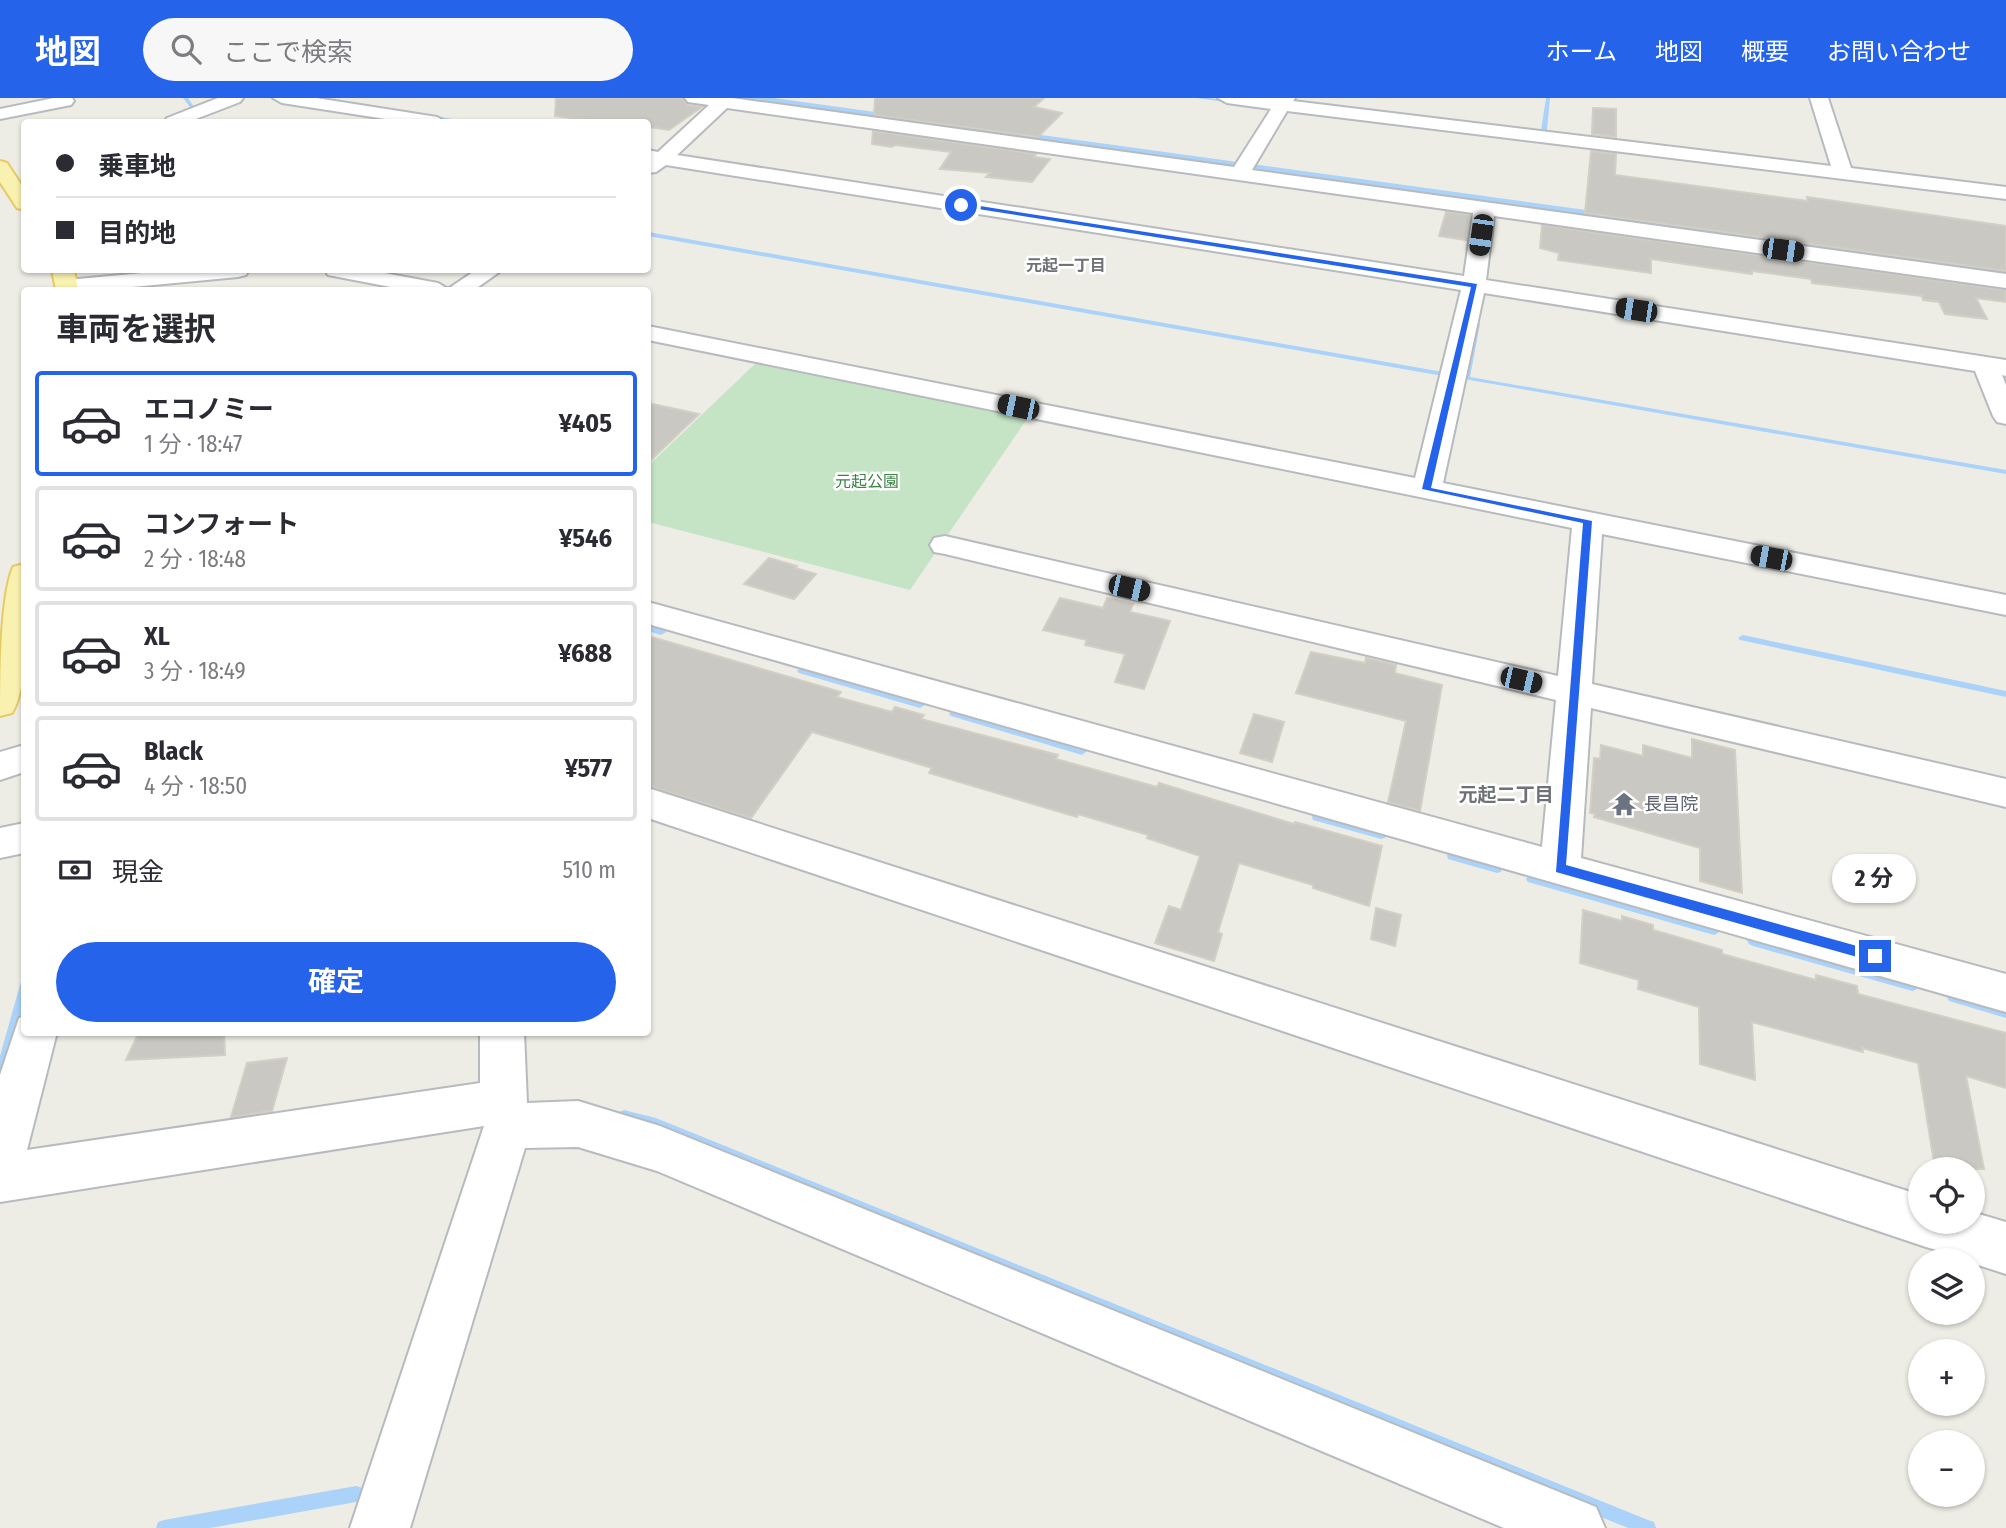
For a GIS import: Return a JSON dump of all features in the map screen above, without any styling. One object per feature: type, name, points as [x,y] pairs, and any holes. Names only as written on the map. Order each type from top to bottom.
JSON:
[{"type":"main road","points":[[0,167],[21,199]]},
{"type":"main road","points":[[0,704],[21,589]]},
{"type":"street","points":[[181,119],[234,98]]},
{"type":"street","points":[[282,98],[418,119]]},
{"type":"street","points":[[694,98],[1246,165],[1484,209],[2006,281]]},
{"type":"street","points":[[826,98],[881,106]]},
{"type":"street","points":[[1227,98],[1284,101],[2006,193]]},
{"type":"street","points":[[1819,98],[1843,174]]},
{"type":"street","points":[[13,116],[65,101]]},
{"type":"street","points":[[1246,165],[1284,101]]},
{"type":"street","points":[[653,161],[741,102]]},
{"type":"street","points":[[1226,152],[1246,165],[1294,161]]},
{"type":"street","points":[[653,161],[1995,367],[2006,415]]},
{"type":"street","points":[[1427,489],[1474,285],[1484,209]]},
{"type":"street","points":[[65,282],[204,273]]},
{"type":"street","points":[[351,273],[423,287]]},
{"type":"street","points":[[464,287],[486,273]]},
{"type":"street","points":[[651,334],[2006,605]]},
{"type":"street","points":[[1560,868],[1588,521]]},
{"type":"street","points":[[945,545],[2006,793]]},
{"type":"street","points":[[651,614],[2006,993]]},
{"type":"street","points":[[0,766],[21,760]]},
{"type":"street","points":[[651,804],[1908,1216]]},
{"type":"street","points":[[0,844],[21,839]]},
{"type":"street","points":[[0,1159],[34,1036]]},
{"type":"street","points":[[380,1528],[506,1114],[502,1036]]},
{"type":"street","points":[[0,1178],[506,1114],[578,1124],[660,1149],[1575,1528]]},
{"type":"street","points":[[1963,1234],[2006,1248]]},
{"type":"green space","name":"元起公園","points":[[757,362],[1029,416],[910,590],[651,523],[651,463]]},
{"type":"water","points":[[734,98],[774,98],[2006,268],[2006,275]]},
{"type":"water","points":[[21,982],[21,1030],[0,1106],[0,1056]]},
{"type":"building","points":[[556,98],[682,98],[688,105],[702,107],[669,130],[651,127],[651,119],[582,119],[555,116]]},
{"type":"building","points":[[875,98],[1044,98],[1034,107],[1062,113],[1038,137],[874,115]]},
{"type":"building","points":[[1593,108],[1616,109],[1616,137],[1592,134]]},
{"type":"building","points":[[873,131],[1036,154],[1034,157],[1050,159],[1032,182],[986,177],[990,173],[940,169],[951,152],[872,144]]},
{"type":"building","points":[[1591,151],[1616,154],[1615,175],[1808,201],[1807,197],[2006,226],[2006,271],[1585,213]]},
{"type":"building","points":[[1446,212],[1470,215],[1466,240],[1439,236]]},
{"type":"building","points":[[1542,225],[2006,290],[2006,302],[1976,298],[1987,319],[1945,314],[1939,302],[1923,300],[1922,296],[1812,283],[1811,279],[1752,271],[1752,274],[1651,259],[1651,273],[1558,260],[1559,253],[1540,248]]},
{"type":"building","points":[[651,404],[699,414],[651,460]]},
{"type":"building","points":[[769,558],[816,574],[794,599],[744,584]]},
{"type":"building","points":[[1060,598],[1103,608],[1107,598],[1133,604],[1130,612],[1170,621],[1144,689],[1115,682],[1125,654],[1085,645],[1087,640],[1043,630]]},
{"type":"building","points":[[651,637],[841,692],[837,697],[892,712],[895,707],[924,715],[921,719],[1058,755],[1056,759],[1157,787],[1159,783],[1294,824],[1295,822],[1382,846],[1369,906],[1313,888],[1313,885],[1239,863],[1218,932],[1222,934],[1214,961],[1155,943],[1169,906],[1181,910],[1200,856],[1147,838],[1148,835],[929,773],[932,768],[812,732],[751,818],[651,787]]},
{"type":"building","points":[[1311,652],[1365,663],[1366,658],[1396,665],[1395,673],[1442,685],[1420,811],[1388,802],[1406,721],[1296,693]]},
{"type":"building","points":[[1254,714],[1284,722],[1272,762],[1240,753]]},
{"type":"building","points":[[1692,739],[1735,750],[1742,893],[1700,881],[1700,848],[1594,817],[1595,814],[1590,813],[1594,758],[1600,759],[1601,745],[1643,756],[1643,745],[1692,758]]},
{"type":"building","points":[[1376,908],[1401,915],[1395,946],[1371,939]]},
{"type":"building","points":[[1583,910],[1622,921],[1622,916],[1653,925],[1653,930],[1722,950],[1722,954],[1816,980],[1816,975],[1857,986],[1858,994],[2006,1033],[2006,1088],[1966,1076],[1982,1157],[1933,1157],[1918,1063],[1862,1048],[1863,1052],[1752,1022],[1755,1080],[1700,1064],[1699,1007],[1638,989],[1639,980],[1580,963]]},
{"type":"building","points":[[137,1036],[224,1036],[225,1055],[126,1060]]},
{"type":"building","points":[[287,1058],[272,1111],[231,1117],[247,1063]]},
{"type":"waterway","points":[[185,98],[195,110]]},
{"type":"waterway","points":[[1199,98],[1238,103]]},
{"type":"waterway","points":[[1544,130],[1548,98]]},
{"type":"waterway","points":[[427,116],[446,119]]},
{"type":"waterway","points":[[651,235],[1443,374]]},
{"type":"waterway","points":[[1477,324],[1466,378],[2006,472]]},
{"type":"waterway","points":[[651,629],[661,632]]},
{"type":"waterway","points":[[1743,638],[2006,694]]},
{"type":"waterway","points":[[802,671],[920,705]]},
{"type":"waterway","points":[[954,714],[1082,751]]},
{"type":"waterway","points":[[1317,817],[1381,835]]},
{"type":"waterway","points":[[1452,856],[1497,869]]},
{"type":"waterway","points":[[1532,879],[1714,930]]},
{"type":"waterway","points":[[1753,941],[1912,986]]},
{"type":"waterway","points":[[1953,997],[2006,1013]]},
{"type":"waterway","points":[[624,1116],[651,1122],[1648,1528]]},
{"type":"waterway","points":[[164,1528],[356,1494]]},
{"type":"place","name":"長昌院","points":[[1624,804]]},
{"type":"district","name":"元起一丁目","points":[[1066,265]]},
{"type":"district","name":"元起二丁目","points":[[1506,794]]},
{"type":"route","points":[[961,205],[1474,285],[1427,489],[1588,521],[1560,868],[1875,956]]}]
